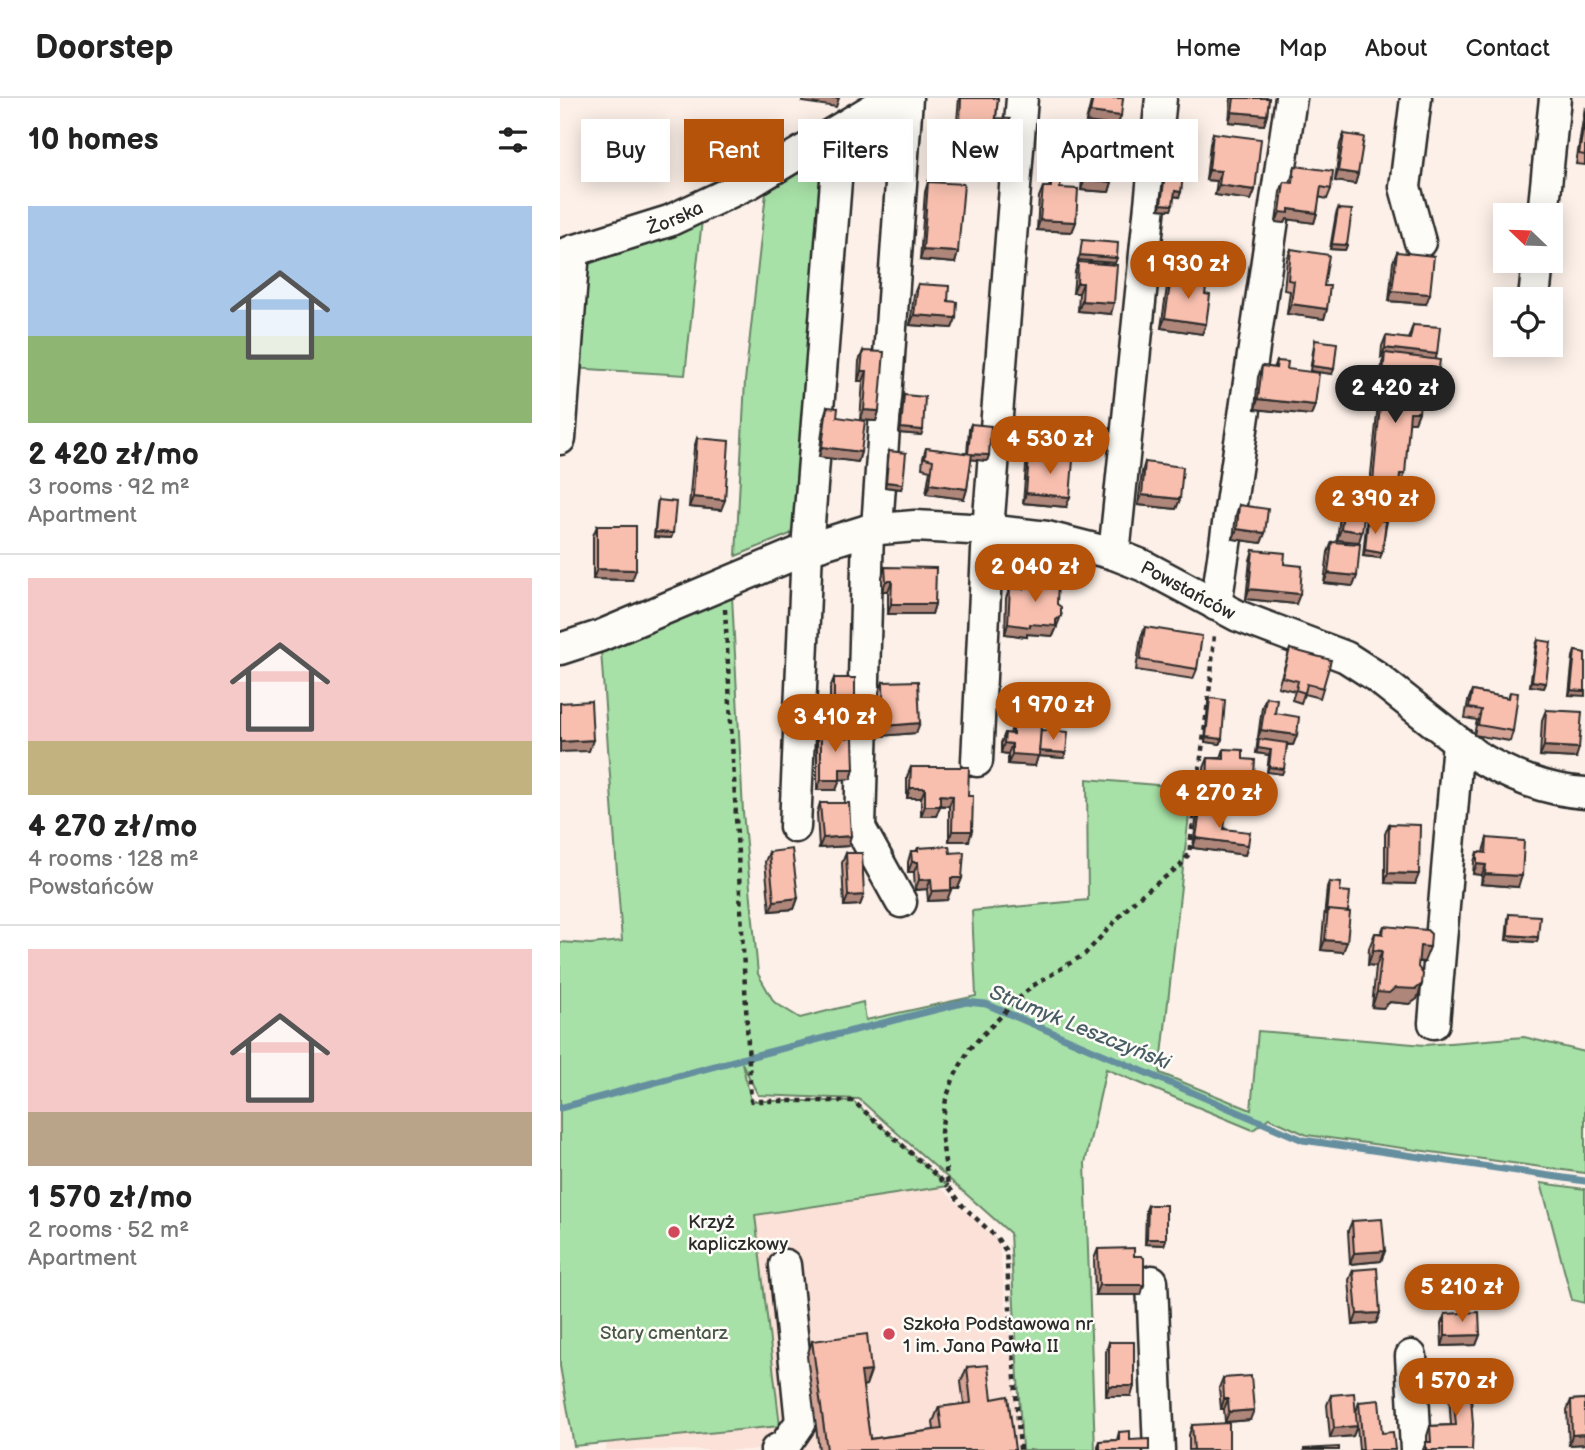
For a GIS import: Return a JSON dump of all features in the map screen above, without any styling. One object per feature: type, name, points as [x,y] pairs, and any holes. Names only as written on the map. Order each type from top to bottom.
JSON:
[{"type":"street","name":"Żorska","points":[[858,119],[891,98]]},
{"type":"street","points":[[901,902],[860,828],[872,529],[907,98]]},
{"type":"street","points":[[977,761],[988,530],[1022,98]]},
{"type":"street","points":[[1114,554],[1161,98]]},
{"type":"street","points":[[1216,606],[1292,98]]},
{"type":"street","points":[[1416,98],[1405,187],[1420,242]]},
{"type":"street","points":[[1544,203],[1555,98]]},
{"type":"street","name":"Żorska","points":[[567,252],[669,221],[750,183],[798,155]]},
{"type":"street","points":[[795,827],[807,549],[836,182]]},
{"type":"street","points":[[560,439],[567,252]]},
{"type":"street","name":"Powstańców","points":[[560,649],[600,636],[807,549],[872,529],[950,527],[1048,537],[1114,554],[1144,566],[1216,606],[1346,657],[1374,675],[1475,755],[1518,778],[1542,786],[1585,793]]},
{"type":"street","points":[[1434,1024],[1458,742]]},
{"type":"street","points":[[776,1450],[785,1445],[801,1422],[785,1265]]},
{"type":"street","points":[[1152,1281],[1159,1450]]},
{"type":"street","points":[[1410,1356],[1416,1450]]},
{"type":"path","points":[[724,584],[751,1101],[853,1101],[948,1186],[962,1206],[997,1238],[1006,1251],[1020,1450]]},
{"type":"path","points":[[948,1186],[942,1132],[946,1099],[954,1077],[970,1048],[1031,988],[1085,954],[1136,899],[1180,866],[1189,854],[1211,677],[1216,606]]},
{"type":"shaded area","name":"Szkoła Podstawowa nr 1 im. Jana Pawła II","points":[[941,1188],[999,1242],[1021,1450],[606,1450],[607,1442],[780,1426],[755,1215]]},
{"type":"green space","points":[[798,174],[798,182],[827,182],[795,532],[736,556],[745,381],[766,193]]},
{"type":"green space","points":[[702,220],[685,375],[572,368],[589,264]]},
{"type":"green space","name":"Stary cmentarz","points":[[732,596],[743,812],[758,974],[774,1002],[800,1018],[863,1002],[866,1020],[976,996],[972,911],[1088,900],[1087,779],[1192,788],[1160,1073],[1251,1110],[1258,1031],[1425,1045],[1524,1037],[1585,1052],[1585,1173],[1307,1135],[1269,1118],[1253,1130],[1106,1069],[1085,1163],[1095,1450],[1022,1450],[1010,1233],[859,1099],[758,1095],[742,1063],[751,1101],[853,1101],[948,1186],[755,1215],[780,1426],[574,1446],[560,1366],[560,942],[590,944],[622,941],[601,651],[662,621]]},
{"type":"green space","points":[[1541,1183],[1585,1189],[1585,1303],[1572,1300]]},
{"type":"building","points":[[961,98],[998,98],[996,119],[960,119]]},
{"type":"building","points":[[1093,98],[1123,98],[1121,116],[1090,112]]},
{"type":"building","points":[[1234,98],[1269,98],[1267,115],[1232,112]]},
{"type":"building","points":[[1585,118],[1585,155],[1579,154]]},
{"type":"building","points":[[1213,133],[1261,139],[1255,190],[1219,185],[1221,171],[1209,170]]},
{"type":"building","points":[[1344,134],[1364,137],[1358,174],[1338,171]]},
{"type":"building","points":[[1295,166],[1333,171],[1331,189],[1321,187],[1317,213],[1289,209],[1289,213],[1280,212],[1284,182],[1293,183]]},
{"type":"building","points":[[928,182],[964,184],[958,252],[923,250]]},
{"type":"building","points":[[1051,182],[1061,182],[1060,188],[1078,189],[1076,222],[1040,220],[1043,187],[1051,187]]},
{"type":"building","points":[[1164,182],[1182,182],[1181,192],[1175,191],[1173,205],[1161,204]]},
{"type":"building","points":[[1338,209],[1352,210],[1347,245],[1332,244]]},
{"type":"building","points":[[1082,240],[1118,243],[1117,258],[1080,255]]},
{"type":"building","points":[[1291,249],[1329,255],[1324,286],[1330,286],[1327,309],[1291,304],[1294,281],[1288,280]]},
{"type":"building","points":[[1397,252],[1434,256],[1430,294],[1392,291]]},
{"type":"building","points":[[1078,262],[1117,265],[1114,303],[1082,301],[1083,283],[1077,283]]},
{"type":"building","points":[[1171,277],[1207,282],[1205,294],[1210,295],[1206,324],[1165,318]]},
{"type":"building","points":[[918,284],[949,286],[948,301],[957,302],[956,318],[914,315]]},
{"type":"building","points":[[1413,325],[1440,327],[1437,354],[1385,348],[1386,336],[1410,339]]},
{"type":"building","points":[[1315,340],[1337,343],[1334,369],[1312,366]]},
{"type":"building","points":[[863,351],[884,352],[879,411],[864,410],[867,371],[861,371]]},
{"type":"building","points":[[1385,353],[1440,360],[1438,375],[1408,371],[1406,385],[1413,385],[1411,401],[1420,402],[1419,412],[1410,412],[1405,474],[1400,474],[1399,484],[1391,483],[1388,516],[1370,514]]},
{"type":"building","points":[[1277,361],[1288,362],[1287,369],[1319,373],[1315,405],[1258,399],[1262,366],[1276,368]]},
{"type":"building","points":[[904,395],[925,397],[923,430],[901,428]]},
{"type":"building","points":[[827,407],[838,408],[837,417],[865,421],[861,452],[822,447]]},
{"type":"building","points":[[971,424],[991,426],[989,455],[968,454]]},
{"type":"building","points":[[697,438],[729,441],[725,500],[693,497]]},
{"type":"building","points":[[926,448],[972,454],[967,489],[930,484],[933,460],[925,458]]},
{"type":"building","points":[[889,451],[906,453],[903,484],[886,482]]},
{"type":"building","points":[[1029,456],[1073,460],[1070,497],[1026,493]]},
{"type":"building","points":[[1145,462],[1183,467],[1180,499],[1142,495]]},
{"type":"building","points":[[1346,489],[1367,491],[1362,532],[1341,529]]},
{"type":"building","points":[[658,500],[676,502],[673,533],[655,532]]},
{"type":"building","points":[[1239,505],[1268,509],[1265,533],[1237,529]]},
{"type":"building","points":[[1368,519],[1386,521],[1382,553],[1365,550]]},
{"type":"building","points":[[597,526],[636,526],[636,570],[597,569]]},
{"type":"building","points":[[1332,542],[1360,544],[1357,576],[1328,573]]},
{"type":"building","points":[[1253,550],[1285,553],[1284,564],[1302,566],[1300,594],[1249,589]]},
{"type":"building","points":[[885,567],[936,568],[935,604],[891,604],[892,581],[886,581]]},
{"type":"building","points":[[1054,578],[1058,582],[1057,604],[1061,607],[1061,616],[1056,620],[1056,626],[1008,624],[1010,588],[1024,589],[1024,580],[1044,581]]},
{"type":"building","points":[[1145,627],[1202,636],[1197,669],[1140,660]]},
{"type":"building","points":[[1538,640],[1551,642],[1546,683],[1532,681]]},
{"type":"building","points":[[1290,649],[1331,660],[1323,688],[1307,684],[1305,693],[1296,690],[1298,681],[1282,677]]},
{"type":"building","points":[[1575,651],[1585,653],[1585,691],[1571,690]]},
{"type":"building","points":[[834,678],[855,678],[855,719],[841,719],[841,707],[834,707]]},
{"type":"building","points":[[918,681],[920,723],[884,726],[883,682]]},
{"type":"building","points":[[1472,691],[1509,698],[1510,692],[1518,693],[1513,731],[1478,725],[1481,710],[1469,708]]},
{"type":"building","points":[[1266,697],[1277,699],[1275,713],[1299,717],[1297,735],[1261,730]]},
{"type":"building","points":[[1210,698],[1225,700],[1222,739],[1206,737]]},
{"type":"building","points":[[591,701],[593,740],[560,742],[560,703]]},
{"type":"building","points":[[1546,710],[1582,712],[1579,748],[1544,746]]},
{"type":"building","points":[[1013,723],[1041,725],[1039,756],[1012,754],[1012,744],[1004,743],[1005,733],[1013,734]]},
{"type":"building","points":[[839,729],[840,738],[853,738],[854,769],[840,769],[840,780],[821,780],[821,730]]},
{"type":"building","points":[[1041,730],[1068,732],[1066,753],[1039,751]]},
{"type":"building","points":[[1259,739],[1287,743],[1284,769],[1269,767],[1271,750],[1258,748]]},
{"type":"building","points":[[1224,749],[1243,750],[1243,759],[1255,760],[1253,789],[1207,787],[1208,758],[1224,759]]},
{"type":"building","points":[[911,767],[969,767],[968,796],[973,796],[972,831],[952,831],[953,796],[940,795],[940,806],[925,806],[925,788],[910,788]]},
{"type":"building","points":[[820,803],[849,803],[851,836],[823,838]]},
{"type":"building","points":[[1200,811],[1226,814],[1224,829],[1250,832],[1248,845],[1196,838]]},
{"type":"building","points":[[1389,824],[1420,825],[1419,874],[1388,873]]},
{"type":"building","points":[[1487,838],[1524,841],[1522,876],[1485,874],[1486,865],[1477,864],[1477,852],[1486,853]]},
{"type":"building","points":[[949,846],[950,853],[964,852],[962,878],[951,878],[951,890],[932,891],[931,879],[919,880],[918,862],[912,862],[911,851]]},
{"type":"building","points":[[792,849],[798,898],[774,901],[769,852]]},
{"type":"building","points":[[846,853],[862,853],[864,895],[848,896]]},
{"type":"building","points":[[1329,882],[1341,883],[1340,891],[1350,892],[1348,912],[1328,910],[1326,915]]},
{"type":"building","points":[[1328,910],[1350,912],[1347,942],[1325,940]]},
{"type":"building","points":[[1509,914],[1540,916],[1538,937],[1508,935]]},
{"type":"building","points":[[1384,926],[1427,930],[1431,934],[1430,947],[1420,946],[1418,967],[1423,974],[1422,984],[1416,989],[1395,988],[1389,993],[1377,992],[1382,951],[1373,950],[1375,933],[1383,934]]},
{"type":"building","points":[[1148,1205],[1166,1205],[1166,1239],[1147,1239]]},
{"type":"building","points":[[1382,1219],[1385,1251],[1354,1253],[1352,1221]]},
{"type":"building","points":[[1134,1248],[1134,1256],[1144,1258],[1144,1285],[1099,1285],[1098,1249]]},
{"type":"building","points":[[1377,1268],[1380,1313],[1357,1314],[1353,1270]]},
{"type":"building","points":[[1479,1312],[1480,1335],[1445,1336],[1445,1314]]},
{"type":"building","points":[[867,1334],[871,1371],[861,1372],[870,1439],[942,1429],[939,1407],[971,1403],[967,1367],[988,1365],[992,1399],[1008,1396],[1015,1450],[827,1450],[812,1341]]},
{"type":"building","points":[[1109,1342],[1134,1342],[1134,1386],[1109,1386]]},
{"type":"building","points":[[1469,1369],[1472,1450],[1426,1450],[1426,1442],[1431,1442],[1430,1426],[1456,1425],[1451,1370]]},
{"type":"building","points":[[1251,1376],[1254,1410],[1229,1412],[1228,1399],[1224,1399],[1223,1378]]},
{"type":"building","points":[[1354,1393],[1357,1426],[1334,1428],[1331,1395]]},
{"type":"building","points":[[1585,1399],[1585,1434],[1572,1435],[1571,1400]]},
{"type":"building","points":[[1379,1400],[1382,1433],[1393,1432],[1395,1450],[1363,1450],[1359,1402]]},
{"type":"building","points":[[1229,1423],[1229,1450],[1194,1450],[1192,1425]]},
{"type":"building","points":[[1130,1431],[1130,1440],[1149,1439],[1149,1450],[1100,1450],[1100,1441],[1119,1440],[1119,1432]]},
{"type":"building","points":[[1339,1447],[1339,1450],[1304,1450],[1304,1449]]},
{"type":"waterway","name":"Strumyk Leszczyński","points":[[560,1108],[966,1002],[986,1004],[1303,1140],[1585,1181]]},
{"type":"place","name":"Krzyż kapliczkowy","points":[[674,1232]]},
{"type":"place","name":"Szkoła Podstawowa nr 1 im. Jana Pawła II","points":[[889,1334]]}]
